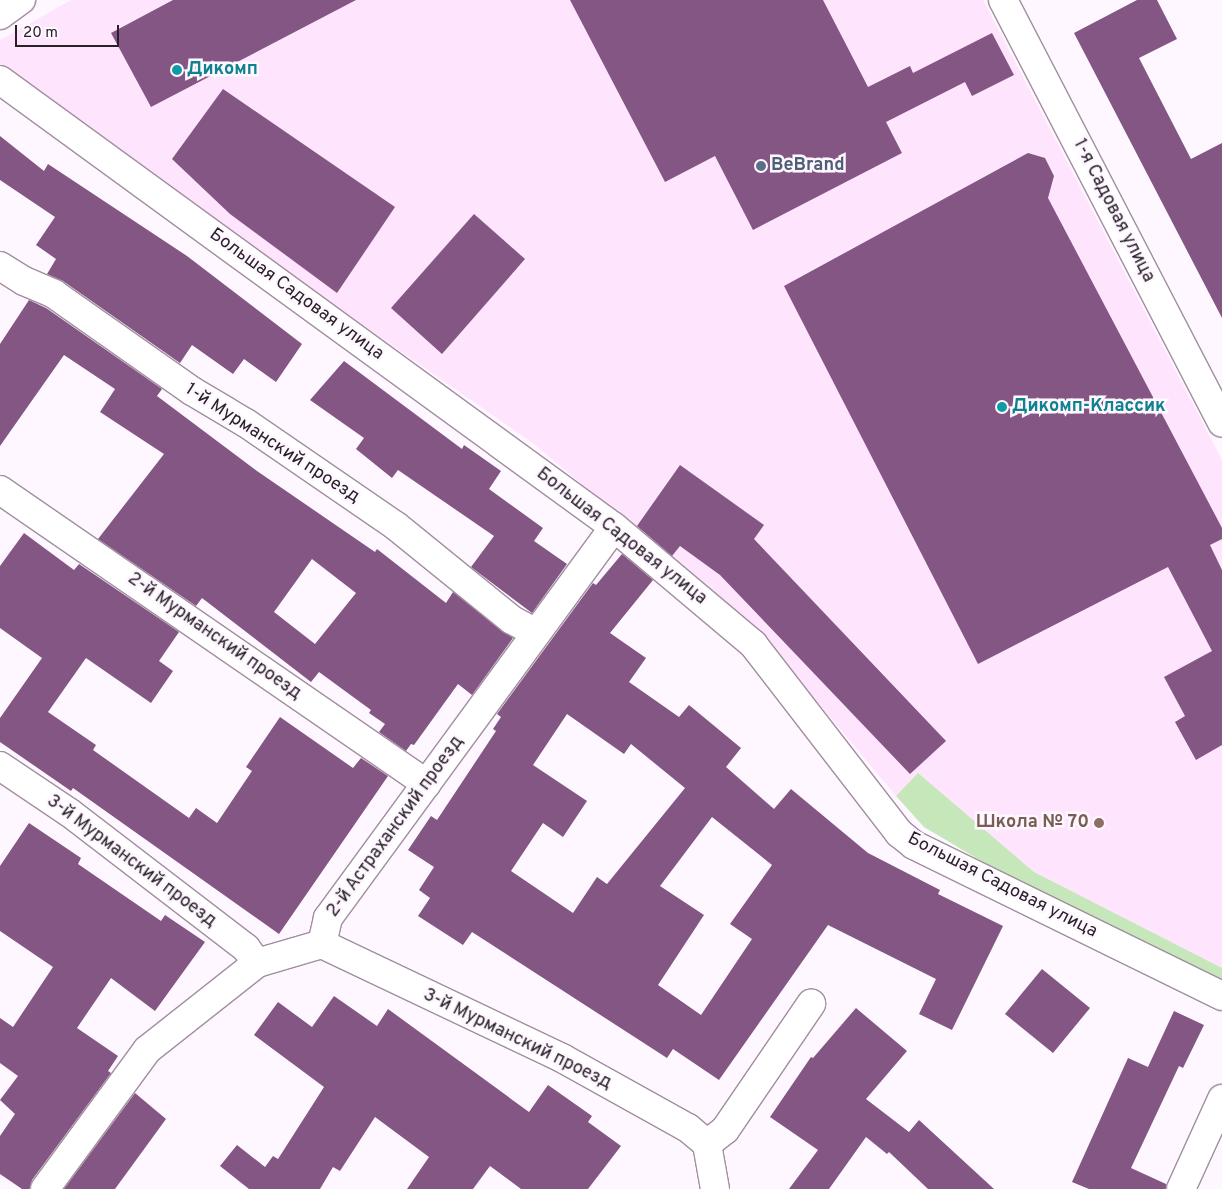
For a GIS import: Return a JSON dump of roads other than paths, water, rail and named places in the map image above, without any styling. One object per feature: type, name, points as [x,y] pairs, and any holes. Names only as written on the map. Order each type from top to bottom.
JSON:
[{"type":"street","points":[[0,15],[21,0]]},
{"type":"street","name":"1-я Садовая улица","points":[[1003,0],[1222,423]]},
{"type":"street","name":"Большая Садовая улица","points":[[0,80],[614,527],[753,644],[899,833],[914,845],[1222,996]]},
{"type":"street","name":"1-й Мурманский проезд","points":[[0,266],[24,281],[54,294],[192,391],[246,423],[396,526],[512,620],[536,633]]},
{"type":"street","name":"2-й Мурманский проезд","points":[[0,490],[427,784]]},
{"type":"street","name":"2-й Астраханский проезд","points":[[322,944],[328,918],[614,527]]},
{"type":"street","name":"3-й Мурманский проезд","points":[[0,766],[70,812],[246,948],[257,963]]},
{"type":"street","points":[[45,1189],[147,1050],[257,963],[322,944]]},
{"type":"street","name":"3-й Мурманский проезд","points":[[322,944],[562,1058],[688,1128],[707,1144]]},
{"type":"street","points":[[715,1189],[707,1144],[725,1130],[811,1004]]},
{"type":"street","points":[[1181,1189],[1222,1099]]},
{"type":"place","name":"Дикомп","points":[[177,70]]},
{"type":"place","name":"BeBrand","points":[[761,166]]},
{"type":"place","name":"Дикомп-Классик","points":[[1002,407]]},
{"type":"place","name":"Школа № 70","points":[[1099,823]]}]
